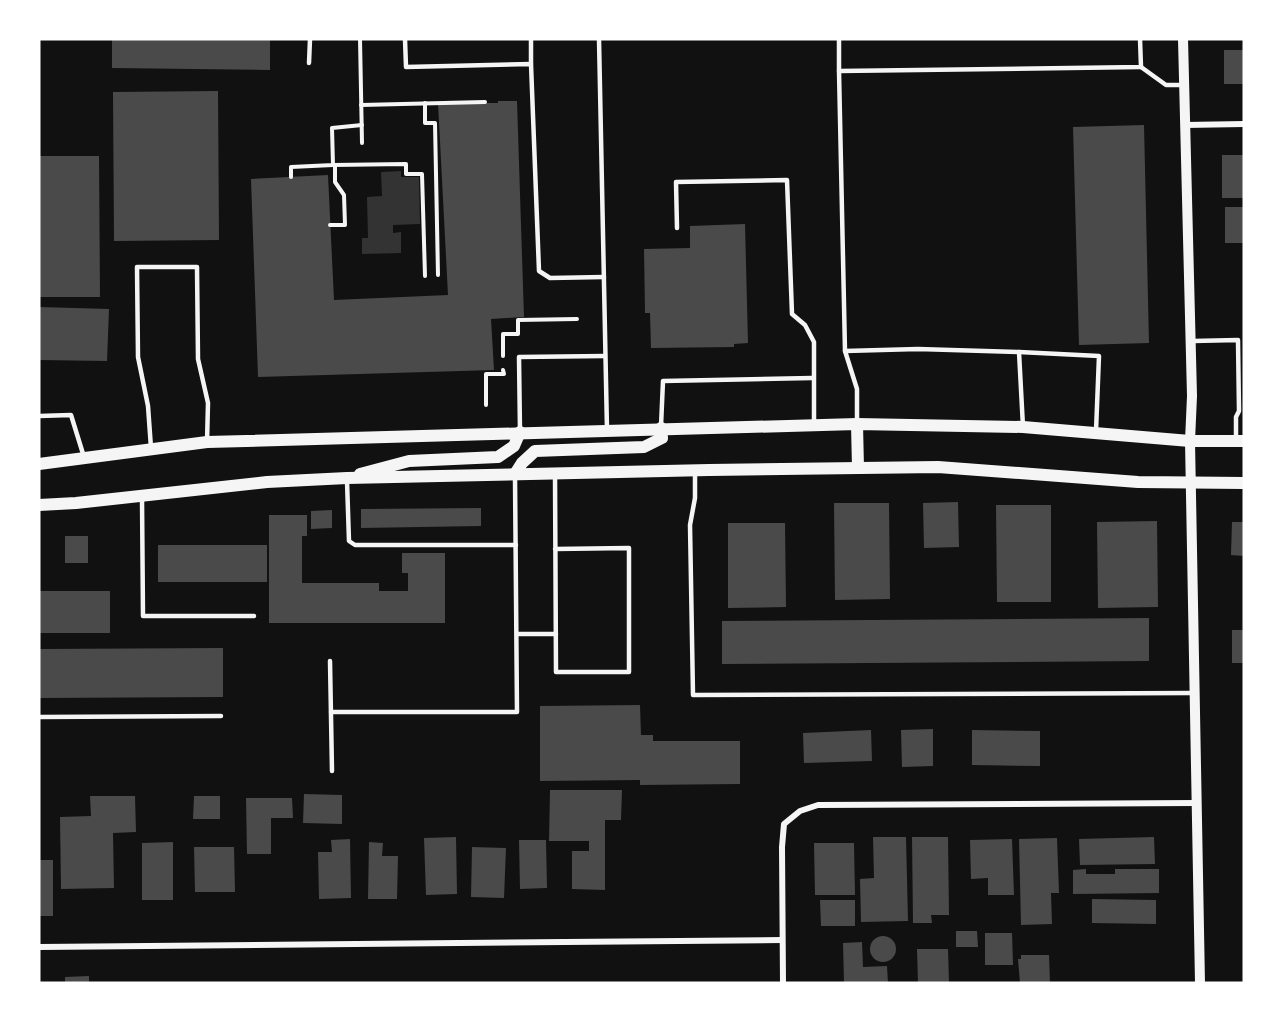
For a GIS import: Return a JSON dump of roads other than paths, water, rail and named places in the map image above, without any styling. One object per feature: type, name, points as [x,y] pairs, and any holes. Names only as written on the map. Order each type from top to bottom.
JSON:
[{"type":"main road","points":[[39,464],[207,442],[857,424],[1023,427],[1190,441],[1240,441]]},
{"type":"main road","points":[[857,424],[858,468]]},
{"type":"main road","points":[[515,474],[522,463],[535,451],[644,447],[662,438],[661,428]]},
{"type":"main road","points":[[347,478],[409,461],[498,457],[514,446],[520,432]]},
{"type":"main road","points":[[39,505],[267,482],[515,474],[938,467],[1138,482],[1244,483]]},
{"type":"street","points":[[1183,39],[1200,983]]},
{"type":"street","points":[[1185,125],[1244,124]]},
{"type":"street","points":[[783,983],[782,847],[784,824],[800,811],[818,805],[1197,803]]},
{"type":"street","points":[[39,947],[782,940]]},
{"type":"lane","points":[[309,63],[310,39]]},
{"type":"lane","points":[[405,39],[406,67],[531,64]]},
{"type":"lane","points":[[531,39],[539,271],[550,278],[604,277]]},
{"type":"lane","points":[[599,39],[607,430]]},
{"type":"lane","points":[[839,39],[845,351],[857,389],[857,424]]},
{"type":"lane","points":[[1140,39],[1141,67]]},
{"type":"lane","points":[[839,71],[1141,67],[1166,85],[1184,85]]},
{"type":"lane","points":[[677,228],[676,182],[788,180],[792,314],[805,325],[814,342],[812,378],[814,425]]},
{"type":"lane","points":[[151,449],[148,406],[138,357],[137,267],[197,267],[198,359],[208,403],[207,442]]},
{"type":"lane","points":[[1190,341],[1238,340],[1239,411],[1236,417],[1240,441]]},
{"type":"lane","points":[[845,351],[918,349],[1099,356],[1096,434]]},
{"type":"lane","points":[[1019,352],[1023,427]]},
{"type":"lane","points":[[520,432],[519,357],[605,356]]},
{"type":"lane","points":[[661,428],[663,381],[812,378]]},
{"type":"lane","points":[[39,417],[71,415],[84,458]]},
{"type":"lane","points":[[695,472],[695,498],[690,525],[693,695],[1195,693]]},
{"type":"lane","points":[[331,712],[517,712],[515,474]]},
{"type":"lane","points":[[555,474],[555,549],[556,672],[629,672],[629,548],[555,549]]},
{"type":"lane","points":[[347,478],[347,531],[349,541],[356,545],[516,545]]},
{"type":"lane","points":[[142,496],[143,616],[254,616]]},
{"type":"lane","points":[[517,634],[556,634]]},
{"type":"lane","points":[[330,662],[332,771]]},
{"type":"lane","points":[[39,717],[220,716]]}]
